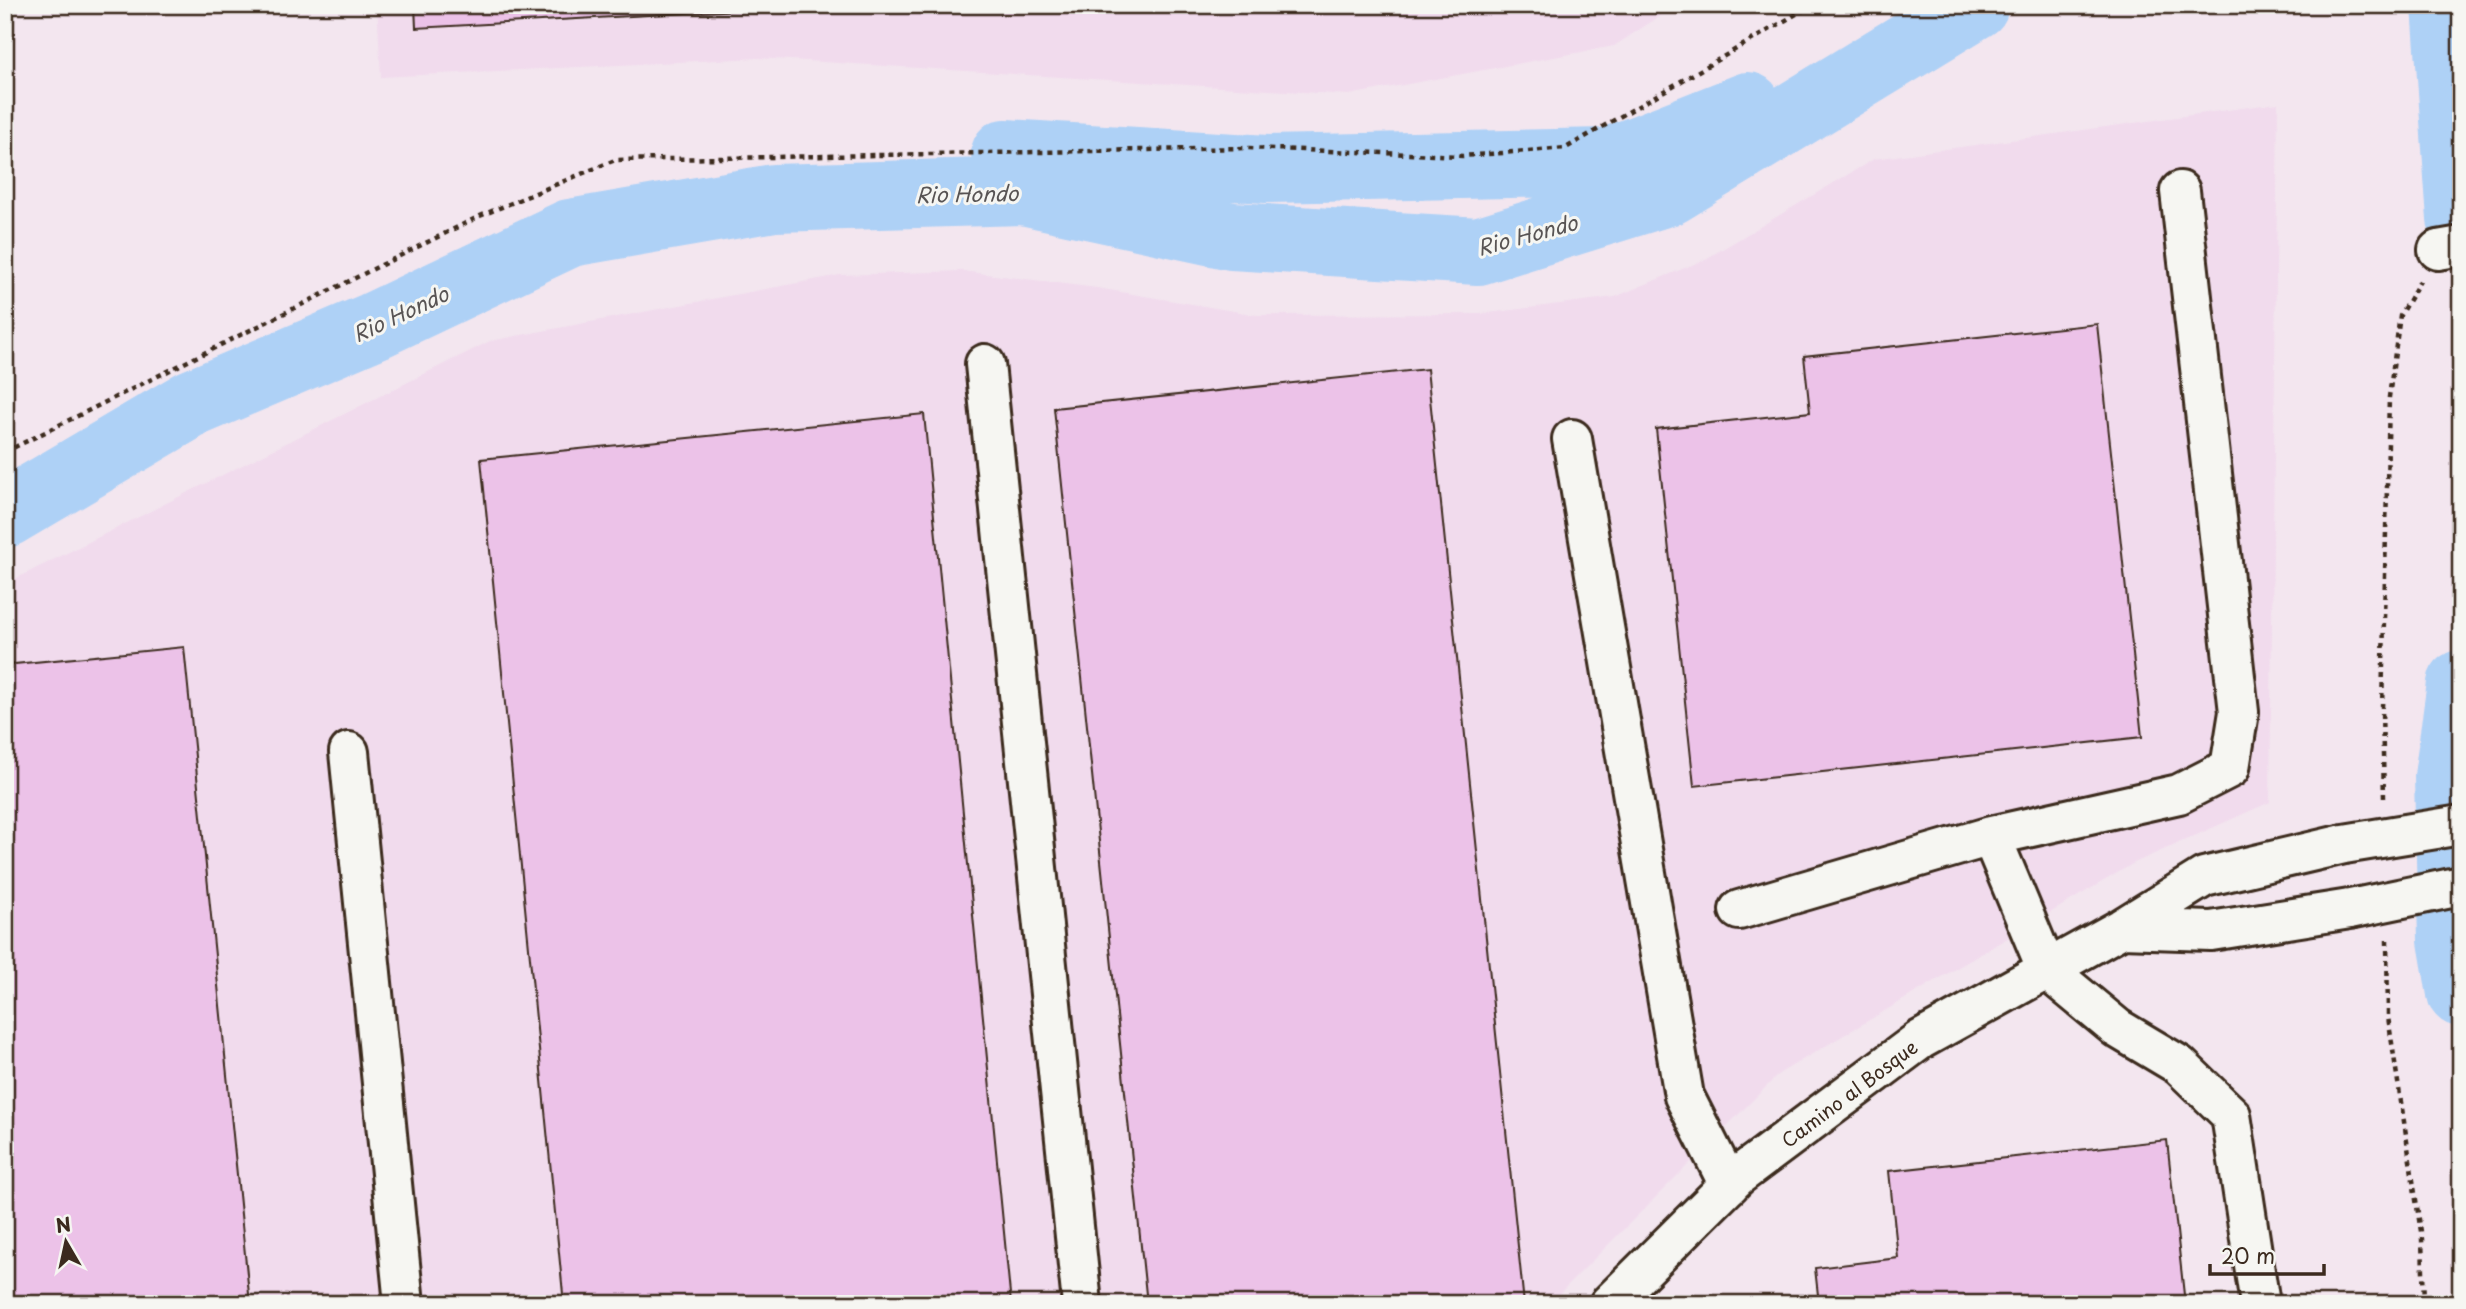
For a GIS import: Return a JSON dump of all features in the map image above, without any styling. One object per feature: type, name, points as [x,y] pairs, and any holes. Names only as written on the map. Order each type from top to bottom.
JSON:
[{"type":"main road","points":[[1739,910],[1991,836],[2179,794],[2230,768],[2239,712],[2180,191]]},
{"type":"main road","points":[[985,364],[1082,1304]]},
{"type":"main road","points":[[1572,439],[1684,1096],[1729,1185]]},
{"type":"main road","points":[[349,752],[404,1304]]},
{"type":"main road","name":"Camino al Bosque","points":[[1609,1304],[1729,1185],[1920,1040],[2122,928],[2204,877],[2344,844],[2461,825]]},
{"type":"main road","points":[[1991,836],[2047,970],[2117,1028],[2179,1065],[2231,1115],[2260,1304]]},
{"type":"main road","points":[[2122,928],[2211,931],[2350,909],[2461,886]]},
{"type":"path","points":[[5,452],[480,215],[615,160],[1248,148],[1463,156],[1566,148],[1812,5]]},
{"type":"path","points":[[2384,805],[2382,709],[2389,397],[2400,315],[2449,248]]},
{"type":"path","points":[[2386,928],[2388,1017],[2422,1239],[2424,1304]]},
{"type":"shaded area","points":[[377,5],[1677,5],[1614,46],[1349,95],[758,58],[381,77]]},
{"type":"shaded area","points":[[2278,103],[2270,802],[2134,863],[1780,1073],[1549,1304],[5,1304],[5,584],[490,341],[840,275],[962,271],[1097,288],[1257,315],[1480,314],[1615,297],[1704,260],[1874,159]]},
{"type":"building","points":[[415,5],[831,5],[416,28]]},
{"type":"building","points":[[2097,324],[2142,737],[1694,786],[1656,429],[1810,412],[1804,356]]},
{"type":"building","points":[[1427,369],[1524,1304],[1147,1304],[1054,408]]},
{"type":"building","points":[[924,414],[1011,1304],[564,1304],[481,459]]},
{"type":"building","points":[[184,647],[250,1304],[5,1304],[5,665]]},
{"type":"building","points":[[2167,1140],[2185,1304],[1819,1304],[1815,1268],[1898,1258],[1889,1171]]},
{"type":"waterway","name":"Rio Hondo","points":[[5,514],[193,403],[374,326],[570,233],[774,198],[1023,191],[1232,236],[1478,251],[1670,191],[1975,5]]},
{"type":"waterway","points":[[2446,5],[2461,219]]},
{"type":"waterway","points":[[1005,153],[1267,169],[1607,162],[1748,106]]},
{"type":"waterway","points":[[2461,684],[2448,777],[2452,940],[2461,993]]}]
